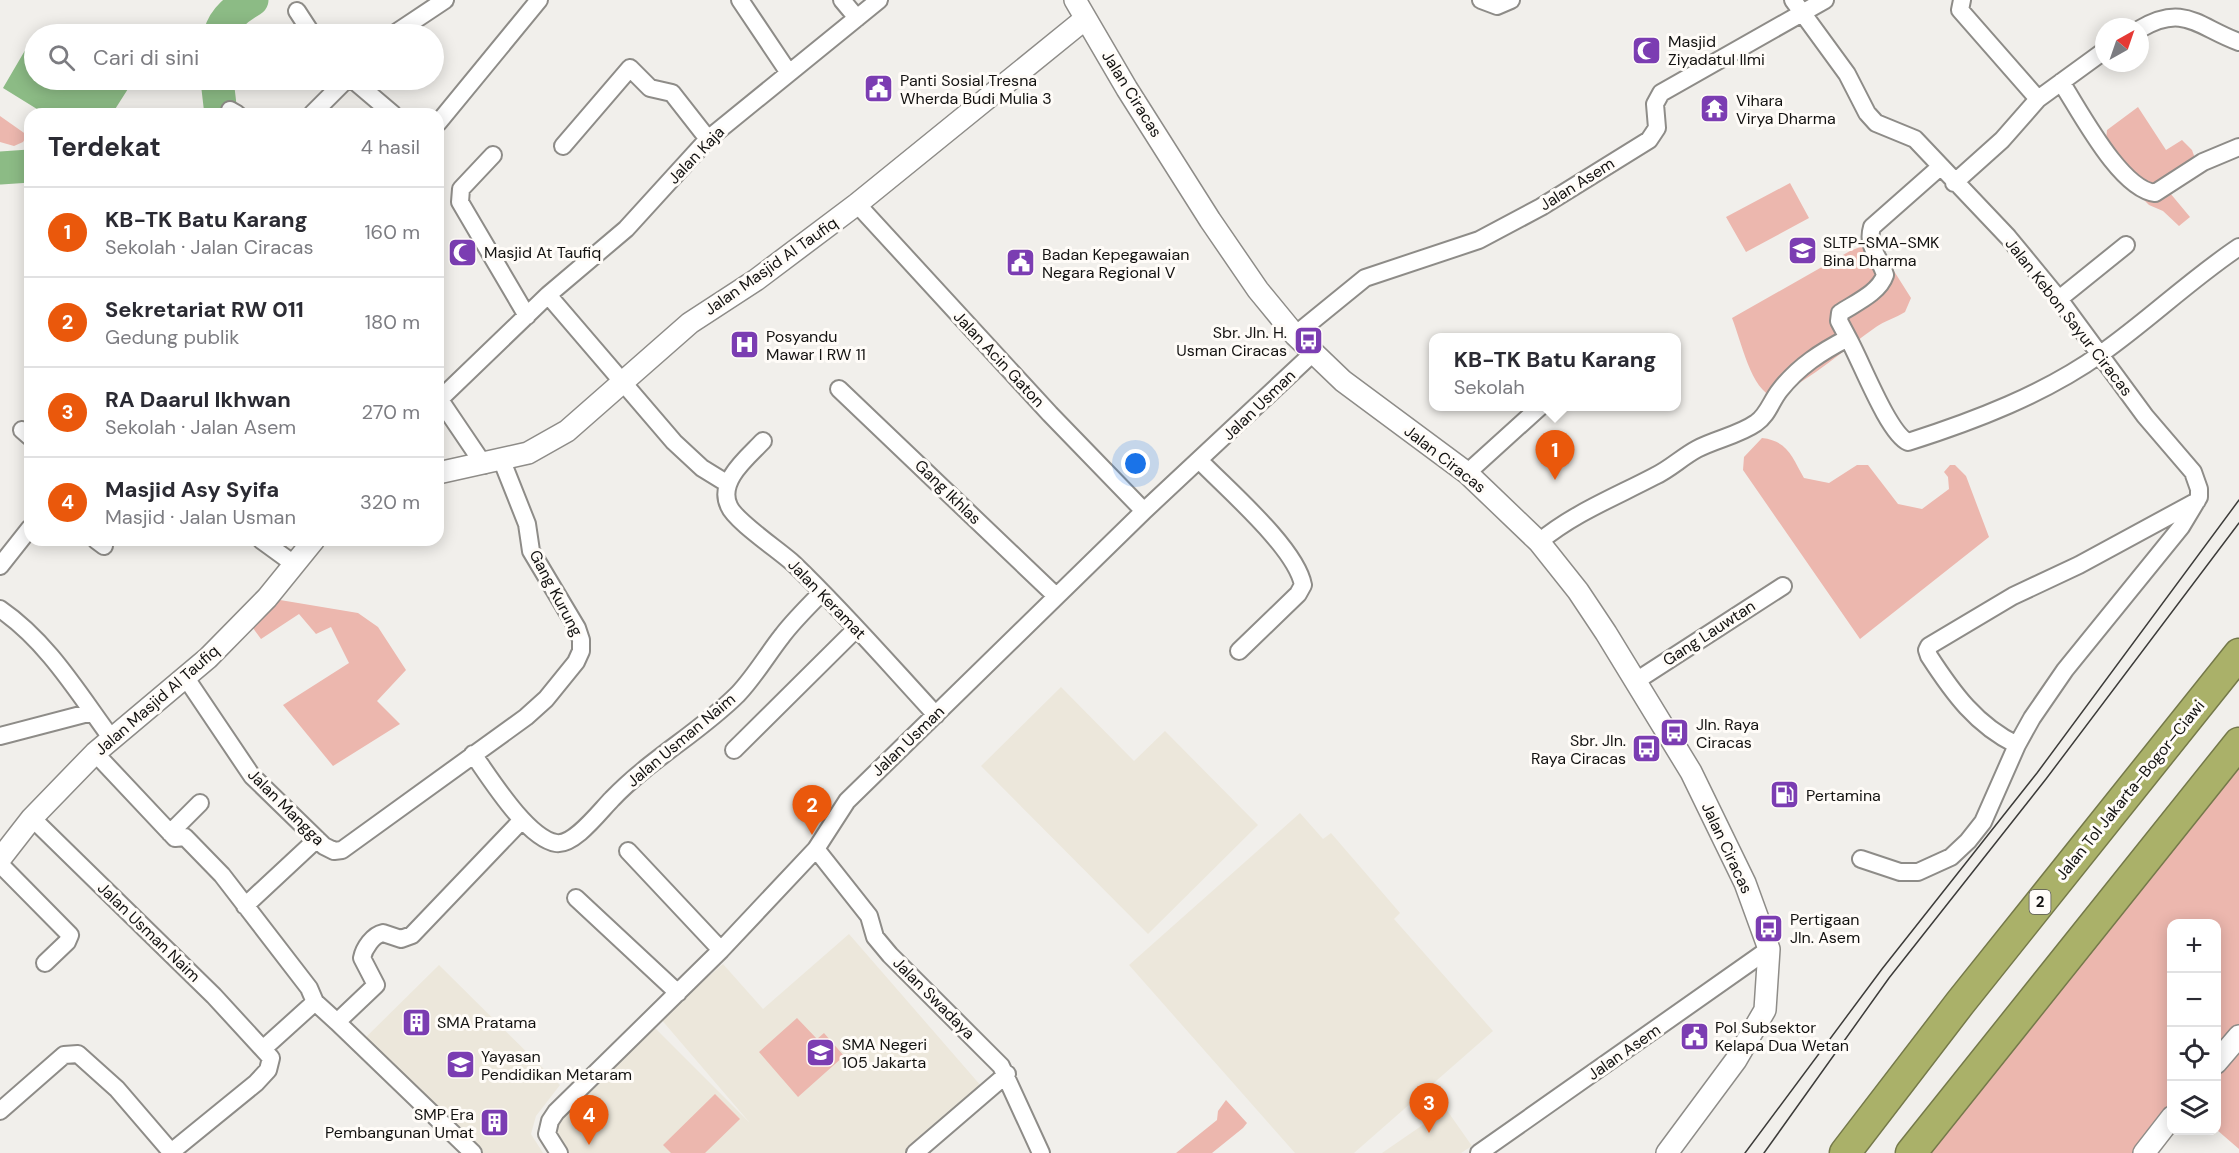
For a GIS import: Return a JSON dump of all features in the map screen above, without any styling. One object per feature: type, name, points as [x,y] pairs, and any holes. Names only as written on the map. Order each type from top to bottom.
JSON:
[{"type":"highway","name":"Jalan Tol Jakarta–Bogor–Ciawi","points":[[1845,1153],[1960,1002],[2239,654]]},
{"type":"highway","points":[[1911,1153],[2239,743]]},
{"type":"street","points":[[408,24],[445,0]]},
{"type":"street","points":[[444,116],[539,0]]},
{"type":"street","points":[[740,0],[789,74]]},
{"type":"street","points":[[842,0],[857,18]]},
{"type":"street","name":"Jalan Kaja","points":[[444,393],[548,295],[626,229],[708,139],[879,0]]},
{"type":"street","name":"Jalan Ciracas","points":[[1075,0],[1210,220],[1258,290],[1295,335],[1312,354],[1343,381],[1467,473],[1539,542],[1578,591],[1691,771],[1745,883],[1769,949]]},
{"type":"street","points":[[1481,0],[1497,6],[1511,0]]},
{"type":"street","name":"Jalan Asem","points":[[1295,335],[1365,278],[1479,240],[1541,207],[1648,140],[1657,128],[1654,104],[1661,93],[1799,7],[1825,0]]},
{"type":"street","points":[[1962,0],[1960,10],[2038,99]]},
{"type":"street","name":"Jalan Kebon Sayur Ciracas","points":[[1799,7],[1846,74],[1867,113],[1876,123],[1915,139],[1954,183],[2008,237],[2059,299],[2145,416],[2193,472],[2199,489],[2197,501]]},
{"type":"street","points":[[297,11],[305,24]]},
{"type":"street","points":[[2149,25],[2169,16],[2186,17],[2239,42]]},
{"type":"street","name":"Jalan Masjid Al Taufiq","points":[[444,473],[528,453],[558,438],[690,323],[756,280],[857,204],[1085,19]]},
{"type":"street","points":[[1954,183],[2002,140],[2038,99],[2095,57]]},
{"type":"street","points":[[563,146],[630,68],[650,88],[672,93],[708,139]]},
{"type":"street","points":[[2061,82],[2123,173],[2145,192],[2155,193],[2203,162],[2239,147]]},
{"type":"street","points":[[318,108],[336,90]]},
{"type":"street","points":[[365,90],[386,108]]},
{"type":"street","points":[[493,155],[461,189],[460,202],[526,316]]},
{"type":"street","points":[[1940,167],[1872,227],[1869,237],[1870,246],[1885,275],[1882,284],[1840,314],[1839,321],[1889,422],[1899,437],[1908,442],[2043,388],[2101,355],[2153,314],[2199,273],[2239,247]]},
{"type":"street","name":"Jalan Acin Gaton","points":[[857,204],[1050,414],[1144,511]]},
{"type":"street","points":[[2059,299],[2126,245]]},
{"type":"street","points":[[548,295],[674,442],[702,468],[728,484],[734,472],[763,441]]},
{"type":"street","points":[[1539,542],[1557,527],[1604,500],[1656,476],[1697,449],[1754,424],[1763,417],[1777,393],[1795,371],[1821,352],[1848,338]]},
{"type":"street","name":"Jalan Usman","points":[[559,1153],[547,1134],[550,1121],[556,1112],[721,950],[816,849],[847,801],[1144,511],[1312,354]]},
{"type":"street","name":"Gang Ikhlas","points":[[839,389],[1056,596]]},
{"type":"street","name":"Gang Kurung","points":[[444,404],[493,463],[527,524],[531,551],[577,628],[581,640],[581,651],[576,662],[546,699],[526,717],[473,754]]},
{"type":"street","points":[[1467,473],[1535,411]]},
{"type":"street","points":[[1200,461],[1286,551],[1301,572],[1303,585],[1298,594],[1239,651]]},
{"type":"street","name":"Jalan Keramat","points":[[728,484],[728,506],[734,514],[768,541],[822,592],[936,715]]},
{"type":"street","points":[[1860,859],[1900,872],[1918,872],[1951,856],[1983,822],[2017,745],[2065,670],[2181,527],[2197,501]]},
{"type":"street","points":[[2017,745],[1998,736],[1977,719],[1955,696],[1929,656],[1927,650],[1929,646],[2013,596],[2079,565],[2197,501]]},
{"type":"street","points":[[0,566],[24,536]]},
{"type":"street","points":[[269,546],[294,564]]},
{"type":"street","name":"Jalan Masjid Al Taufiq","points":[[0,859],[32,818],[95,753],[186,678],[267,598],[309,546]]},
{"type":"street","name":"Gang Lauwtan","points":[[1636,681],[1783,586]]},
{"type":"street","name":"Jalan Usman Naim","points":[[473,754],[522,820],[547,840],[558,844],[567,842],[642,771],[731,701],[767,658],[784,633],[822,592]]},
{"type":"street","points":[[2,613],[28,633],[62,669],[112,739]]},
{"type":"street","points":[[734,750],[856,629]]},
{"type":"street","name":"Jalan Mangga","points":[[186,678],[252,776],[316,839],[334,851],[342,850],[473,754]]},
{"type":"street","points":[[0,736],[92,712]]},
{"type":"street","points":[[95,753],[170,833],[177,839],[184,836],[197,848],[309,988],[315,1002],[473,1153]]},
{"type":"street","points":[[170,833],[200,803]]},
{"type":"street","name":"Jalan Usman Naim","points":[[32,818],[264,1048]]},
{"type":"street","points":[[337,1022],[376,985],[362,958],[363,951],[375,937],[383,933],[401,939],[412,935],[522,820]]},
{"type":"street","points":[[244,906],[316,839]]},
{"type":"street","name":"Jalan Swadaya","points":[[816,849],[869,916],[875,937],[890,955],[988,1052],[1007,1074],[1041,1153]]},
{"type":"street","points":[[628,851],[721,950]]},
{"type":"street","points":[[0,864],[70,935],[45,963]]},
{"type":"street","points":[[576,898],[678,993]]},
{"type":"street","points":[[1667,1153],[1737,1060],[1765,1010],[1769,949]]},
{"type":"street","name":"Jalan Asem","points":[[1479,1153],[1769,949]]},
{"type":"street","points":[[0,1111],[64,1055],[78,1054],[117,1089],[171,1153],[268,1070],[272,1058],[264,1048],[315,1002]]},
{"type":"street","points":[[2221,1057],[2239,1036]]},
{"type":"street","points":[[915,1153],[1007,1074]]},
{"type":"street","points":[[2144,1153],[2167,1123]]},
{"type":"shaded area","points":[[24,52],[24,90],[127,90],[116,108],[35,108],[3,88]]},
{"type":"shaded area","points":[[2138,107],[2166,150],[2182,140],[2192,150],[2197,164],[2170,193],[2190,217],[2179,226],[2163,211],[2149,205],[2124,180],[2106,140],[2107,130]]},
{"type":"shaded area","points":[[0,116],[24,133],[24,140],[14,146],[0,142]]},
{"type":"shaded area","points":[[1790,183],[1809,218],[1746,252],[1726,217]]},
{"type":"shaded area","points":[[1875,241],[1911,298],[1905,312],[1879,325],[1788,390],[1774,397],[1766,393],[1753,375],[1732,318],[1850,251]]},
{"type":"shaded area","points":[[1762,438],[1784,446],[1804,478],[1829,483],[1857,465],[1868,465],[1898,504],[1922,509],[1949,489],[1948,477],[1944,472],[1950,465],[1955,465],[1966,476],[1989,537],[1860,639],[1743,470],[1744,457]]},
{"type":"shaded area","points":[[280,600],[358,613],[378,627],[406,670],[377,701],[400,724],[333,766],[283,705],[349,663],[331,627],[316,634],[299,614],[261,639],[253,628]]},
{"type":"shaded area","points":[[1061,687],[1134,761],[1165,731],[1258,825],[1148,934],[981,766]]},
{"type":"shaded area","points":[[2239,743],[2239,1149],[2221,1133],[2221,919],[2167,919],[2167,1122],[2144,1153],[1911,1153]]},
{"type":"shaded area","points":[[1300,813],[1323,839],[1331,833],[1400,913],[1394,919],[1493,1031],[1354,1153],[1295,1153],[1129,965]]},
{"type":"shaded area","name":"SMA Negeri 105 Jakarta","points":[[849,934],[982,1087],[906,1153],[564,1153],[553,1141],[558,1110],[647,1020],[750,1123],[660,1018],[723,964],[763,1009]]},
{"type":"shaded area","name":"Yayasan Pendidikan Metaram","points":[[439,965],[560,1085],[536,1116],[531,1134],[543,1153],[471,1153],[358,1045]]},
{"type":"shaded area","points":[[797,1018],[817,1039],[824,1033],[844,1056],[798,1097],[759,1052]]},
{"type":"shaded area","points":[[715,1094],[740,1119],[705,1153],[671,1153],[663,1145]]},
{"type":"shaded area","points":[[1226,1100],[1247,1123],[1243,1128],[1212,1153],[1176,1153],[1217,1120],[1218,1111]]},
{"type":"shaded area","points":[[1446,1109],[1472,1146],[1461,1153],[1382,1153]]},
{"type":"waterway","points":[[224,24],[232,14],[252,0]]},
{"type":"waterway","points":[[218,90],[220,108]]},
{"type":"waterway","points":[[0,168],[24,166]]},
{"type":"tram line","points":[[1745,1153],[1882,969],[2037,773],[2239,500]]},
{"type":"tram line","points":[[1764,1153],[1889,978],[2046,779],[2239,523]]},
{"type":"place","name":"Masjid Ziyadatul Ilmi","points":[[1647,50]]},
{"type":"place","name":"Panti Sosial Tresna Wherda Budi Mulia 3","points":[[879,89]]},
{"type":"place","name":"Vihara Virya Dharma","points":[[1715,109]]},
{"type":"place","name":"SLTP-SMA-SMK Bina Dharma","points":[[1802,251]]},
{"type":"place","name":"Masjid At Taufiq","points":[[463,252]]},
{"type":"place","name":"Badan Kepegawaian Negara Regional V","points":[[1021,263]]},
{"type":"place","name":"Sbr. Jln. H. Usman Ciracas","points":[[1308,341]]},
{"type":"place","name":"Posyandu Mawar I RW 11","points":[[745,345]]},
{"type":"place","name":"KB-TK Batu Karang","points":[[1555,480]]},
{"type":"place","name":"Jln. Raya Ciracas","points":[[1675,733]]},
{"type":"place","name":"Sbr. Jln. Raya Ciracas","points":[[1647,749]]},
{"type":"place","name":"Pertamina","points":[[1785,795]]},
{"type":"place","name":"Sekretariat RW 011","points":[[812,835]]},
{"type":"place","name":"Pertigaan Jln. Asem","points":[[1769,928]]},
{"type":"place","name":"SMA Pratama","points":[[416,1022]]},
{"type":"place","name":"Pol Subsektor Kelapa Dua Wetan","points":[[1694,1036]]},
{"type":"place","name":"SMA Negeri 105 Jakarta","points":[[821,1053]]},
{"type":"place","name":"Yayasan Pendidikan Metaram","points":[[460,1065]]},
{"type":"place","name":"SMP Era Pembangunan Umat","points":[[495,1123]]},
{"type":"place","name":"RA Daarul Ikhwan","points":[[1429,1133]]},
{"type":"place","name":"Masjid Asy Syifa","points":[[589,1145]]}]
